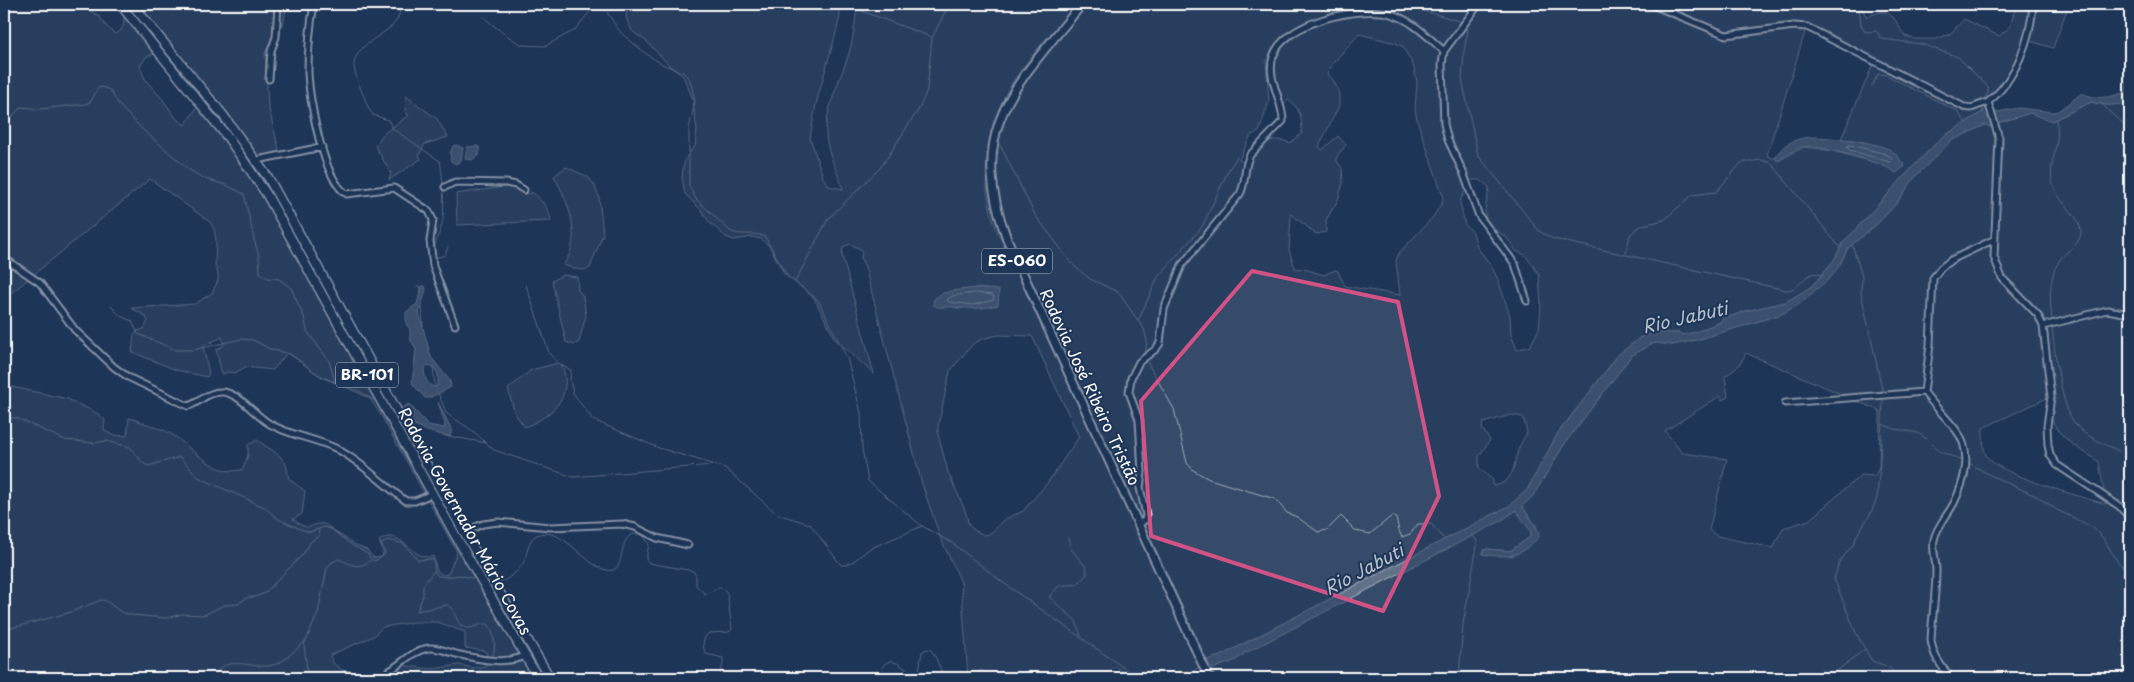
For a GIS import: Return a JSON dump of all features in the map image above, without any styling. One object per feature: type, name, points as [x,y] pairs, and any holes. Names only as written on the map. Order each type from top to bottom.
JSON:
[{"type":"highway","name":"Rodovia Governador Mário Covas","points":[[120,4],[220,127],[263,188],[478,576],[538,678]]},
{"type":"highway","name":"Rodovia Governador Mário Covas","points":[[132,4],[223,115],[269,179],[464,532],[550,678]]},
{"type":"main road","name":"Rodovia José Ribeiro Tristão","points":[[1082,4],[1028,71],[1006,103],[994,137],[991,160],[992,184],[997,213],[1007,239],[1209,678]]},
{"type":"street","points":[[269,78],[271,51],[276,37],[278,4]]},
{"type":"street","points":[[314,4],[311,24],[309,78],[322,147],[334,181],[345,193],[358,194],[394,188],[429,211],[434,220],[430,240],[433,266],[455,325]]},
{"type":"street","points":[[1480,4],[1444,51],[1442,64],[1443,114],[1448,140],[1463,172],[1479,216],[1515,264],[1527,301]]},
{"type":"street","points":[[1650,4],[1726,35],[1789,26],[1804,26],[1964,107],[1973,108],[1988,102],[2000,91],[2014,70],[2027,36],[2033,4]]},
{"type":"street","points":[[1138,525],[1145,520],[1146,516],[1140,488],[1142,472],[1139,420],[1129,392],[1132,378],[1139,362],[1159,346],[1164,309],[1182,266],[1240,194],[1244,186],[1246,165],[1250,155],[1283,121],[1271,69],[1276,50],[1292,33],[1313,22],[1341,16],[1381,13],[1405,20],[1444,51]]},
{"type":"street","points":[[1988,102],[1999,135],[1994,257],[2002,278],[2038,315],[2043,326],[2050,389],[2047,426],[2051,458],[2057,465],[2122,508],[2130,518]]},
{"type":"street","points":[[257,160],[322,147]]},
{"type":"street","points":[[445,187],[455,182],[506,183],[516,185],[524,190]]},
{"type":"street","points":[[1950,678],[1937,660],[1932,649],[1936,568],[1933,545],[1936,534],[1959,492],[1966,465],[1964,443],[1957,430],[1924,392],[1930,345],[1932,282],[1934,276],[1951,260],[1995,239]]},
{"type":"street","points":[[4,258],[40,283],[75,330],[114,367],[128,377],[188,406],[203,396],[226,393],[235,397],[265,421],[279,429],[322,443],[345,454],[405,500],[415,501],[432,494]]},
{"type":"street","points":[[2043,326],[2107,310],[2130,314]]},
{"type":"street","points":[[1785,403],[1924,392]]},
{"type":"street","points":[[464,532],[478,525],[493,522],[550,526],[622,524],[635,527],[657,538],[688,545]]},
{"type":"street","points":[[375,678],[417,652],[429,648],[504,661],[525,656]]},
{"type":"street","points":[[346,675],[365,678]]},
{"type":"highlighted area","points":[[1252,271],[1398,302],[1439,496],[1383,611],[1151,536],[1141,401]]},
{"type":"shaded area","points":[[4,4],[78,4],[99,16],[115,34],[122,29],[124,15],[154,54],[146,57],[140,66],[145,79],[176,118],[185,125],[197,107],[263,197],[533,678],[4,678],[4,388],[8,386],[68,399],[102,417],[105,420],[104,430],[112,435],[127,436],[129,418],[158,428],[173,435],[206,461],[224,470],[234,471],[243,469],[248,455],[248,445],[257,440],[279,455],[286,464],[289,479],[305,491],[302,514],[293,519],[299,524],[307,527],[325,524],[355,545],[367,550],[374,558],[382,557],[383,552],[379,541],[387,537],[394,537],[419,555],[433,556],[440,574],[448,574],[457,552],[379,412],[363,393],[322,377],[287,353],[273,370],[245,367],[235,373],[222,374],[216,350],[224,345],[222,337],[203,346],[209,373],[207,377],[176,370],[132,352],[134,335],[137,331],[144,329],[148,321],[145,316],[131,308],[195,304],[212,293],[218,280],[215,264],[216,237],[210,222],[150,179],[4,299]],"holes":[[[415,622],[437,622],[465,632],[465,648],[485,651],[492,665],[474,668],[459,665],[431,669],[401,665],[385,676],[342,670],[333,663],[330,655],[374,636],[383,627]]]},
{"type":"shaded area","points":[[126,4],[287,4],[283,25],[265,53],[268,105],[280,154],[269,157],[247,157],[221,121]]},
{"type":"shaded area","points":[[628,4],[839,4],[840,16],[816,104],[810,138],[823,177],[829,186],[843,189],[829,151],[826,126],[832,101],[851,46],[857,6],[870,10],[870,4],[1077,4],[1028,60],[1004,97],[996,116],[987,155],[986,174],[991,214],[998,233],[1200,667],[1182,678],[1133,678],[1115,666],[1103,678],[968,678],[961,582],[940,537],[922,484],[865,267],[861,259],[862,250],[850,244],[843,247],[842,255],[874,374],[835,339],[814,298],[785,275],[770,247],[761,239],[752,237],[734,240],[726,237],[709,222],[702,211],[685,194],[682,178],[683,167],[687,156],[695,146],[697,130],[692,97],[683,76],[672,68],[646,41],[632,31],[626,18]],"holes":[[[976,288],[961,309],[952,307],[941,294]],[[998,335],[1032,336],[1079,437],[1048,482],[1023,511],[1003,520],[989,534],[984,535],[969,525],[965,510],[948,472],[938,434],[938,427],[950,371],[973,344],[982,339]]]},
{"type":"shaded area","points":[[1086,4],[1860,4],[1866,16],[1882,12],[1891,15],[1905,36],[1916,39],[1936,39],[1950,34],[1964,19],[1999,36],[2010,27],[2016,4],[2069,4],[2053,48],[2027,40],[2014,70],[1999,95],[1984,111],[1941,138],[1843,243],[1834,260],[1812,286],[1786,302],[1746,311],[1696,332],[1682,335],[1679,333],[1653,333],[1641,337],[1619,354],[1558,433],[1527,490],[1509,506],[1220,656],[1207,660],[1007,229],[997,190],[997,149],[1007,110],[1027,75]],"holes":[[[1806,29],[1874,62],[1841,139],[1855,140],[1885,148],[1905,165],[1896,173],[1887,166],[1833,151],[1804,147],[1778,161],[1767,155]],[[1359,34],[1396,43],[1403,47],[1413,65],[1417,82],[1415,109],[1417,120],[1443,196],[1442,203],[1433,217],[1399,253],[1396,261],[1400,295],[1345,286],[1338,271],[1335,270],[1324,275],[1295,268],[1289,250],[1291,214],[1316,234],[1326,232],[1326,220],[1338,200],[1343,183],[1342,168],[1337,161],[1337,156],[1346,145],[1338,136],[1322,150],[1319,146],[1339,106],[1337,88],[1327,74],[1334,62]],[[1275,55],[1271,75],[1281,108],[1288,100],[1296,107],[1301,118],[1302,133],[1290,143],[1276,140],[1264,143],[1248,164],[1239,160],[1251,135],[1259,132],[1269,101],[1266,60]],[[1470,180],[1480,180],[1489,187],[1485,209],[1487,224],[1507,238],[1516,251],[1525,255],[1539,274],[1541,306],[1539,329],[1530,346],[1517,350],[1511,334],[1510,316],[1499,282],[1492,267],[1477,247],[1473,232],[1465,225],[1460,202]],[[1511,415],[1523,417],[1527,432],[1519,447],[1512,473],[1505,481],[1493,486],[1493,480],[1479,468],[1479,456],[1490,440],[1482,429],[1483,423]]]},
{"type":"shaded area","points":[[406,96],[437,119],[448,137],[425,144],[419,155],[421,159],[389,180],[391,173],[375,146],[383,134],[409,115],[405,112]]},
{"type":"shaded area","points":[[2091,102],[2106,105],[2130,104],[2130,678],[1216,678],[1212,669],[1236,660],[1245,653],[1499,522],[1517,510],[1531,532],[1530,537],[1510,551],[1487,549],[1484,550],[1483,554],[1513,556],[1539,537],[1536,525],[1522,506],[1533,496],[1565,443],[1631,356],[1651,344],[1672,345],[1700,339],[1782,314],[1839,266],[1848,248],[1877,224],[1896,204],[1915,177],[1951,141],[1994,119],[1998,123],[2030,113],[2052,121]],"holes":[[[1746,353],[1880,411],[1879,467],[1875,476],[1861,475],[1809,520],[1783,528],[1773,548],[1717,536],[1709,530],[1727,459],[1682,453],[1665,431],[1720,396],[1722,400],[1728,397],[1725,376],[1738,366]],[[2047,398],[2051,417],[2059,432],[2071,443],[2099,462],[2106,504],[2022,477],[1992,462],[1986,455],[1983,428]]]},
{"type":"shaded area","points":[[566,167],[588,177],[594,184],[599,197],[603,234],[590,268],[587,269],[580,270],[563,265],[569,255],[572,244],[572,220],[569,208],[554,176]]},
{"type":"shaded area","points":[[511,186],[530,194],[532,192],[547,208],[551,221],[457,225],[456,194]]},
{"type":"shaded area","points":[[563,275],[577,277],[578,290],[583,296],[586,315],[579,342],[574,345],[566,342],[552,281]]},
{"type":"shaded area","points":[[558,363],[562,365],[565,376],[563,396],[552,411],[525,427],[515,414],[508,389],[531,370]]},
{"type":"water","points":[[2126,4],[2130,4],[2130,104],[2106,105],[2091,102],[2052,121],[2030,113],[1998,123],[1994,120],[1996,129],[1985,125],[1951,141],[1915,177],[1896,204],[1877,224],[1848,248],[1832,276],[1798,305],[1782,314],[1700,339],[1672,345],[1651,344],[1631,356],[1565,443],[1533,496],[1522,506],[1539,532],[1539,537],[1525,549],[1519,553],[1507,556],[1482,554],[1487,549],[1510,551],[1530,537],[1531,532],[1516,510],[1499,522],[1245,653],[1236,660],[1212,669],[1207,660],[1220,656],[1509,506],[1527,490],[1558,433],[1619,354],[1641,337],[1653,333],[1679,333],[1682,335],[1696,332],[1721,322],[1722,319],[1746,311],[1786,302],[1812,286],[1834,260],[1843,243],[1941,138],[1984,111],[1987,117],[1993,119],[1992,113],[2019,108],[2053,112],[2058,111],[2082,93],[2093,97],[2103,97],[2125,92],[2127,87],[2123,54],[2123,26],[2127,19]]},
{"type":"water","points":[[1809,137],[1841,139],[1878,145],[1895,153],[1905,166],[1896,173],[1865,159],[1821,148],[1809,147],[1799,148],[1777,161],[1775,158],[1785,146],[1798,139]]},
{"type":"water","points":[[456,145],[463,148],[461,161],[456,164],[451,161],[450,153],[453,146]]},
{"type":"water","points":[[478,146],[480,149],[479,155],[472,160],[465,159],[467,147]]},
{"type":"water","points":[[422,286],[425,286],[426,290],[419,313],[431,357],[450,381],[451,387],[429,398],[425,398],[412,383],[416,349],[410,339],[410,329],[406,324],[406,312],[417,304]],"holes":[[[427,365],[438,375],[437,386],[435,387],[428,383],[425,376],[424,370]]]},
{"type":"water","points":[[976,288],[999,290],[998,305],[970,308],[933,305],[934,299],[941,294]]},
{"type":"water","points":[[438,402],[452,430],[450,437],[427,431],[411,423],[403,407],[409,404],[428,425],[444,428],[445,424]]},
{"type":"waterway","points":[[398,4],[399,14],[396,22],[362,49],[356,57],[354,67],[366,103],[373,115],[388,120],[393,129],[440,161],[443,183],[443,211],[442,224],[435,244],[435,258],[445,255],[448,247]]},
{"type":"waterway","points":[[482,16],[522,45],[545,46],[575,30],[596,4]]},
{"type":"waterway","points":[[843,4],[931,37]]},
{"type":"waterway","points":[[795,282],[828,219],[881,167],[920,107],[927,90],[932,38],[949,4]]},
{"type":"waterway","points":[[1293,4],[1328,7],[1374,6],[1406,8],[1425,11],[1462,22]]},
{"type":"waterway","points":[[1859,7],[1861,25],[1865,32],[1876,31],[1882,39],[1921,44],[1958,57],[1988,87],[1988,93],[1982,101]]},
{"type":"waterway","points":[[607,12],[620,32],[645,53],[662,64],[684,73],[690,80],[695,101],[689,129],[689,186],[696,199],[730,231],[765,237],[788,277],[818,300],[847,358],[861,413],[862,449],[868,481],[922,526],[952,543],[1005,584],[1138,678]]},
{"type":"waterway","points":[[1466,24],[1468,29],[1462,79],[1478,155],[1539,231],[1553,239],[1786,290],[1796,287],[1812,274],[1817,273],[1823,276]]},
{"type":"waterway","points":[[1872,86],[1878,74],[1886,75],[1957,111],[1966,123]]},
{"type":"waterway","points":[[4,126],[21,107],[40,109],[86,104],[91,101],[98,88],[102,87],[110,90],[119,105],[142,129],[188,169],[205,179],[226,185],[244,194],[259,256],[260,273],[268,278],[279,279],[291,288],[304,317],[307,331],[329,361],[335,381]]},
{"type":"waterway","points":[[2101,103],[2130,128]]},
{"type":"waterway","points":[[1983,105],[1983,113]]},
{"type":"waterway","points":[[4,114],[10,118]]},
{"type":"waterway","points":[[2052,321],[2050,298],[2051,282],[2055,268],[2065,254],[2078,242],[2081,234],[2078,222],[2057,194],[2052,179],[2058,129],[2056,120]]},
{"type":"waterway","points":[[1000,145],[1035,215],[1073,265],[1090,279],[1118,292],[1144,329],[1147,341],[1145,356]]},
{"type":"waterway","points":[[1138,321],[1158,277],[1202,227],[1229,169],[1237,157]]},
{"type":"waterway","points":[[1626,253],[1630,235],[1636,229],[1643,225],[1664,220],[1692,195],[1716,192],[1741,163],[1761,160],[1771,163],[1838,245],[1842,247]]},
{"type":"waterway","points":[[1852,244],[1862,276],[1861,293],[1883,393]]},
{"type":"waterway","points":[[526,285],[549,353],[559,364],[571,370],[570,380],[573,393],[593,420],[659,448],[725,468],[777,514],[810,524],[841,565],[846,565],[855,560],[869,549],[922,526]]},
{"type":"waterway","points":[[417,286],[421,287],[421,294]]},
{"type":"waterway","points":[[422,305],[423,326]]},
{"type":"waterway","points":[[111,306],[120,316],[132,321],[138,334],[176,350],[193,350],[241,339],[253,340],[270,349],[290,354],[317,374],[374,400]]},
{"type":"waterway","points":[[2052,325],[2059,378],[2066,406],[2071,417],[2085,434],[2119,451]]},
{"type":"waterway","name":"Rio Jabuti","points":[[1146,360],[1174,409],[1187,463],[1193,470],[1209,479],[1275,499],[1287,513],[1297,517],[1318,532],[1327,530],[1341,516],[1356,531],[1370,534],[1392,516],[1396,518],[1402,537],[1410,534],[1418,524],[1431,524],[1446,541]]},
{"type":"waterway","points":[[433,366],[435,387]]},
{"type":"waterway","points":[[438,393],[447,414],[473,431],[494,450],[573,477],[712,465]]},
{"type":"waterway","points":[[1883,397],[1877,498],[1853,545],[1839,562],[1834,579],[1856,633],[1872,661],[1889,667],[1899,678]]},
{"type":"waterway","points":[[4,418],[16,418],[65,440],[94,443],[107,441],[130,447],[143,463],[148,466],[180,457],[198,477],[264,507],[278,519],[303,530],[310,532],[324,527],[331,529],[353,546],[368,554],[371,559]]},
{"type":"waterway","points":[[407,421],[417,426]]},
{"type":"waterway","points":[[1882,424],[1895,429],[1918,433],[1939,451],[1963,461]]},
{"type":"waterway","points":[[442,435],[487,443]]},
{"type":"waterway","points":[[1967,462],[2038,497],[2057,510],[2092,527],[2103,538],[2117,561],[2130,574]]},
{"type":"waterway","points":[[4,630],[68,613],[101,600],[106,601],[121,612],[131,615],[166,618],[183,614],[204,615],[224,605],[238,604],[248,597],[255,597],[265,593],[304,553],[311,541],[318,537],[319,529]]},
{"type":"waterway","points":[[498,582],[506,579],[520,568],[533,537],[537,535],[546,533],[555,535],[589,561],[606,570],[613,570],[618,566],[624,544],[628,538],[634,534],[643,535],[649,544],[646,559],[649,563],[693,571],[696,576],[696,585],[705,594],[719,588],[722,588],[727,593],[732,629],[729,632],[709,633],[703,643],[706,654],[723,658],[719,678]]},
{"type":"waterway","points":[[1459,678],[1463,624],[1477,546],[1477,541],[1472,534]]},
{"type":"waterway","points":[[1068,538],[1071,549],[1086,567],[1087,574],[1078,584],[1059,586],[1049,597],[1076,621],[1081,636]]},
{"type":"waterway","points":[[372,560],[375,561],[384,555],[385,552],[381,544],[389,540],[404,544],[418,560],[433,559],[435,572],[438,576],[459,575],[477,579]]},
{"type":"waterway","points":[[308,678],[304,645],[318,613],[327,568],[338,559],[357,566],[371,560]]},
{"type":"waterway","points":[[434,571],[423,585],[423,596],[417,611],[447,605],[453,611],[460,625],[464,627],[471,628],[488,624],[494,640],[494,654],[492,657]]},
{"type":"waterway","points":[[213,678],[218,670],[225,665],[273,665],[282,661],[305,641]]},
{"type":"waterway","points":[[886,678],[882,668],[890,661],[916,674],[919,670],[922,652],[927,649],[931,650],[936,658],[944,678]]},
{"type":"waterway","points":[[1825,678],[1865,649]]},
{"type":"waterway","points":[[471,678],[488,662]]},
{"type":"waterway","points":[[972,678],[975,673],[981,670],[986,673],[988,678]]},
{"type":"waterway","points":[[4,673],[11,678]]}]
